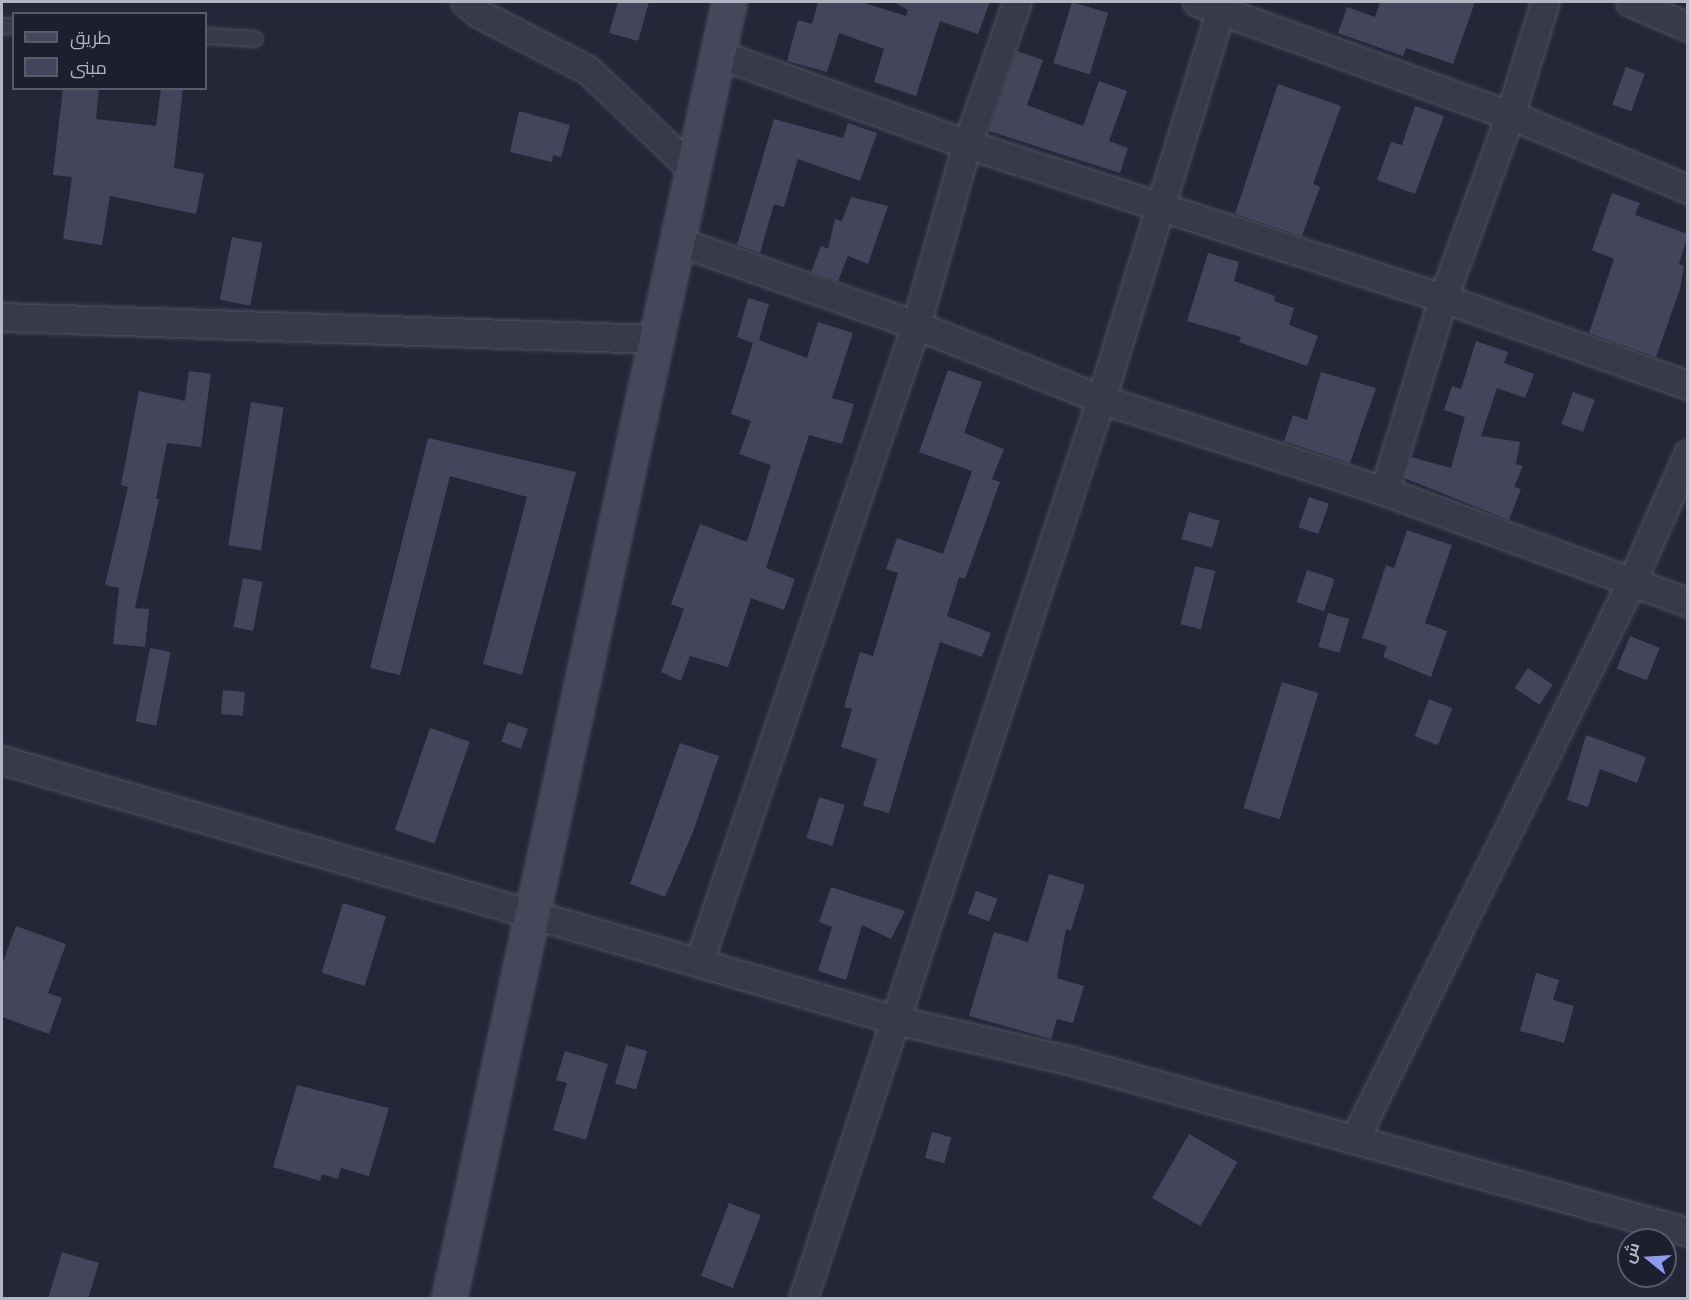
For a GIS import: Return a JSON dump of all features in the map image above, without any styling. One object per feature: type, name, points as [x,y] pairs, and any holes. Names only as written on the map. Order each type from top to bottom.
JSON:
[{"type":"street","points":[[449,1299],[729,2]]},
{"type":"street","points":[[699,961],[916,325],[967,144],[1017,2]]},
{"type":"street","points":[[1383,491],[1443,298],[1510,115],[1545,2]]},
{"type":"street","points":[[1630,2],[1688,27]]},
{"type":"street","points":[[475,5],[588,70],[693,170]]},
{"type":"street","points":[[803,1299],[1101,399],[1213,5],[1510,115],[1688,189]]},
{"type":"street","points":[[718,54],[967,144],[1158,203],[1443,298],[1688,385]]},
{"type":"street","points":[[677,241],[916,325],[1101,399],[1383,491],[1688,602]]},
{"type":"street","points":[[2,317],[656,339]]},
{"type":"street","points":[[1355,1138],[1631,583],[1688,454]]},
{"type":"street","points":[[2,759],[532,916],[699,961],[896,1020],[1072,1061],[1688,1232]]},
{"type":"lane","points":[[207,36],[255,39]]},
{"type":"building","points":[[618,2],[649,2],[638,41],[609,33]]},
{"type":"building","points":[[818,2],[861,2],[906,16],[908,10],[894,2],[990,2],[978,34],[940,21],[916,96],[874,82],[884,49],[839,33],[827,72],[787,61],[798,20],[812,24]]},
{"type":"building","points":[[1072,2],[1108,13],[1090,74],[1053,63]]},
{"type":"building","points":[[1380,2],[1475,2],[1453,64],[1406,48],[1403,56],[1338,33],[1347,7],[1375,17]]},
{"type":"building","points":[[1017,51],[1043,60],[1027,105],[1083,126],[1099,81],[1127,91],[1109,141],[1128,148],[1120,173],[989,131]]},
{"type":"building","points":[[1626,67],[1645,74],[1631,111],[1612,105]]},
{"type":"building","points":[[1278,84],[1341,106],[1313,184],[1320,187],[1302,236],[1235,214]]},
{"type":"building","points":[[63,90],[99,90],[96,119],[156,126],[161,90],[183,90],[174,168],[204,174],[196,214],[110,196],[102,245],[63,239],[72,177],[53,175]]},
{"type":"building","points":[[1415,106],[1444,116],[1415,194],[1377,180],[1391,142],[1402,145]]},
{"type":"building","points":[[519,111],[570,125],[561,157],[553,155],[552,162],[510,152]]},
{"type":"building","points":[[774,119],[843,138],[848,123],[877,133],[860,181],[798,159],[784,207],[774,204],[760,253],[737,245]]},
{"type":"building","points":[[1612,193],[1640,203],[1635,215],[1688,234],[1679,264],[1684,266],[1680,289],[1656,357],[1589,333],[1614,259],[1592,250]]},
{"type":"building","points":[[851,197],[888,206],[868,264],[848,256],[838,281],[811,272],[821,246],[828,249],[835,219],[842,221]]},
{"type":"building","points":[[232,237],[262,243],[250,306],[220,300]]},
{"type":"building","points":[[1208,253],[1239,262],[1234,281],[1275,296],[1274,301],[1294,308],[1289,325],[1318,336],[1307,366],[1239,342],[1241,337],[1187,321]]},
{"type":"building","points":[[748,298],[769,304],[759,340],[807,358],[818,322],[853,333],[832,398],[854,404],[842,444],[809,435],[766,568],[795,579],[784,610],[751,598],[728,667],[690,656],[681,681],[661,672],[684,609],[671,604],[700,524],[747,542],[771,465],[739,454],[751,421],[731,414],[753,343],[737,337]]},
{"type":"building","points":[[1476,341],[1508,352],[1504,363],[1534,374],[1525,398],[1497,388],[1481,436],[1520,442],[1516,464],[1523,466],[1514,487],[1521,489],[1509,520],[1404,478],[1411,457],[1451,468],[1465,417],[1444,410],[1452,386],[1461,389]]},
{"type":"building","points":[[948,370],[982,382],[964,433],[1004,449],[992,479],[1000,482],[965,579],[959,577],[947,616],[991,633],[982,657],[940,642],[889,813],[863,806],[877,759],[841,747],[852,709],[844,707],[860,652],[873,656],[898,573],[886,569],[897,538],[943,554],[972,471],[919,452]]},
{"type":"building","points":[[189,371],[211,374],[201,447],[167,443],[156,499],[159,499],[135,608],[149,609],[145,647],[113,644],[119,588],[105,585],[128,487],[121,485],[139,391],[185,401]]},
{"type":"building","points":[[1321,372],[1376,388],[1350,463],[1284,441],[1293,415],[1307,420]]},
{"type":"building","points":[[1573,392],[1595,400],[1583,432],[1561,424]]},
{"type":"building","points":[[251,402],[284,407],[261,550],[228,545]]},
{"type":"building","points":[[428,438],[576,472],[522,675],[483,664],[527,497],[450,476],[400,675],[370,668]]},
{"type":"building","points":[[1309,497],[1329,504],[1318,534],[1299,527]]},
{"type":"building","points":[[1189,512],[1220,521],[1212,548],[1181,539]]},
{"type":"building","points":[[1407,530],[1452,545],[1425,623],[1447,631],[1431,677],[1383,657],[1387,646],[1362,638],[1386,565],[1394,568]]},
{"type":"building","points":[[1195,566],[1215,571],[1201,629],[1180,624]]},
{"type":"building","points":[[1307,570],[1335,579],[1324,611],[1296,602]]},
{"type":"building","points":[[243,578],[263,582],[253,631],[233,627]]},
{"type":"building","points":[[1328,613],[1349,619],[1340,653],[1318,647]]},
{"type":"building","points":[[1630,636],[1660,648],[1647,680],[1617,668]]},
{"type":"building","points":[[150,648],[171,652],[156,726],[136,722]]},
{"type":"building","points":[[1528,668],[1553,685],[1539,705],[1515,688]]},
{"type":"building","points":[[1282,682],[1318,693],[1280,819],[1243,808]]},
{"type":"building","points":[[223,690],[245,692],[243,716],[221,714]]},
{"type":"building","points":[[1429,699],[1452,708],[1438,745],[1415,736]]},
{"type":"building","points":[[508,722],[528,729],[521,749],[501,742]]},
{"type":"building","points":[[430,728],[470,742],[435,844],[395,830]]},
{"type":"building","points":[[1586,735],[1646,757],[1637,783],[1600,769],[1588,807],[1567,800]]},
{"type":"building","points":[[680,743],[719,756],[693,832],[665,897],[630,884]]},
{"type":"building","points":[[819,797],[845,805],[832,846],[806,838]]},
{"type":"building","points":[[1049,874],[1085,885],[1071,930],[1066,929],[1057,978],[1084,986],[1073,1023],[1057,1019],[1051,1039],[969,1016],[994,932],[1028,942]]},
{"type":"building","points":[[831,887],[905,911],[891,939],[862,925],[846,980],[818,971],[832,927],[819,922]]},
{"type":"building","points":[[976,891],[998,899],[989,921],[968,914]]},
{"type":"building","points":[[343,903],[386,916],[365,986],[322,973]]},
{"type":"building","points":[[16,926],[66,944],[48,993],[62,998],[49,1034],[2,1017],[2,965]]},
{"type":"building","points":[[1536,973],[1559,980],[1553,1000],[1574,1006],[1564,1043],[1520,1031]]},
{"type":"building","points":[[626,1045],[647,1051],[636,1090],[615,1083]]},
{"type":"building","points":[[565,1051],[608,1064],[586,1140],[553,1130],[567,1083],[556,1080]]},
{"type":"building","points":[[297,1085],[389,1108],[369,1176],[341,1168],[338,1179],[322,1174],[320,1181],[273,1167]]},
{"type":"building","points":[[932,1132],[951,1137],[944,1163],[925,1158]]},
{"type":"building","points":[[1189,1134],[1237,1162],[1200,1226],[1152,1198]]},
{"type":"building","points":[[729,1203],[761,1215],[733,1288],[701,1276]]},
{"type":"building","points":[[62,1252],[99,1263],[88,1299],[48,1299]]}]
